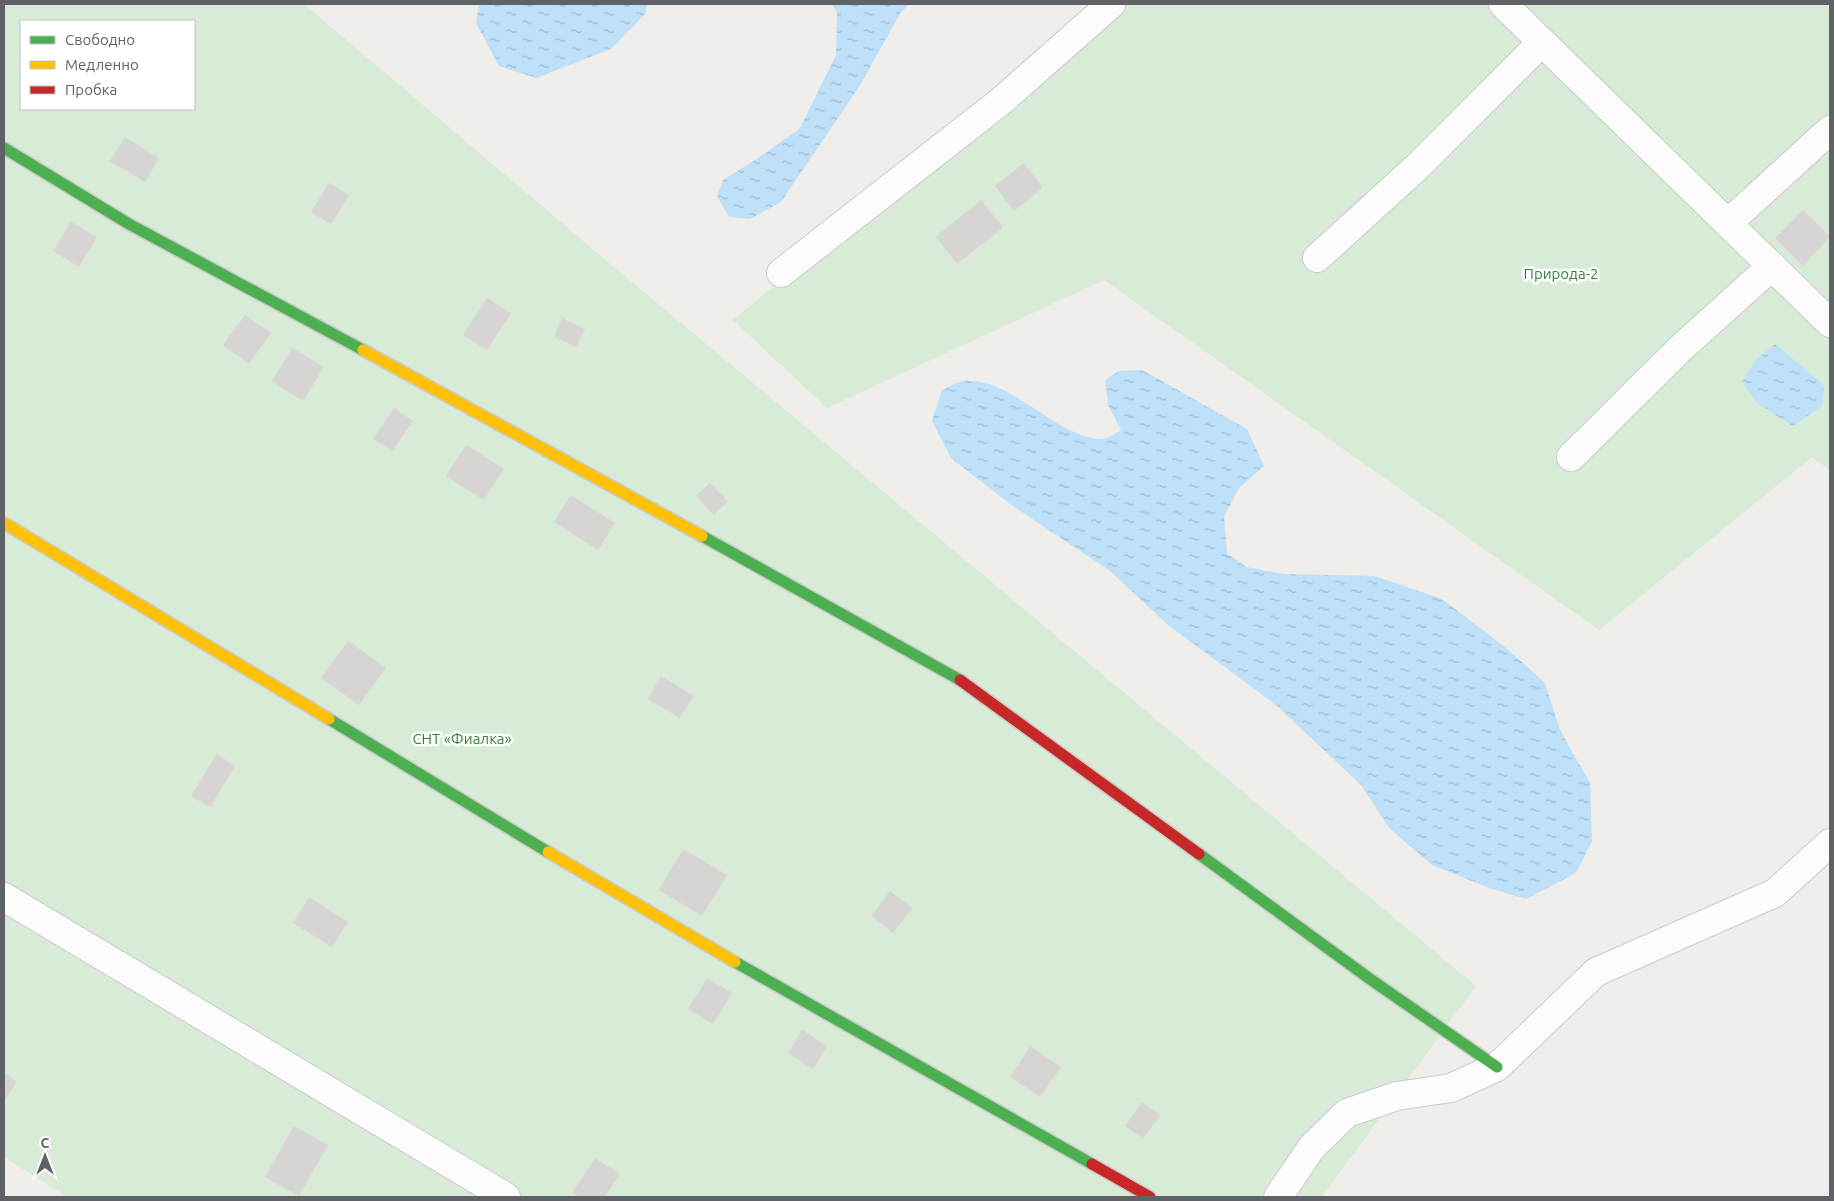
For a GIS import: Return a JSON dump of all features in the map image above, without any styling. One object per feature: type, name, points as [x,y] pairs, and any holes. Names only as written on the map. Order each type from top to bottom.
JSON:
[{"type":"street","points":[[781,273],[1000,102],[1111,4]]},
{"type":"street","points":[[1503,4],[1830,324]]},
{"type":"street","points":[[1317,258],[1418,166],[1542,42]]},
{"type":"street","points":[[1728,223],[1752,204],[1830,130]]},
{"type":"street","points":[[4,148],[129,224],[198,260],[952,674],[1370,979],[1497,1067]]},
{"type":"street","points":[[1571,456],[1681,348],[1772,266]]},
{"type":"street","points":[[4,522],[666,923],[1150,1197]]},
{"type":"street","points":[[1278,1197],[1312,1147],[1347,1113],[1397,1096],[1451,1088],[1497,1067],[1596,972],[1775,893],[1830,842]]},
{"type":"street","points":[[4,898],[506,1197]]},
{"type":"green space","name":"СНТ «Фиалка»","points":[[4,4],[304,4],[609,263],[1476,986],[1322,1197],[67,1197],[4,1157]]},
{"type":"green space","name":"Природа-2","points":[[1113,4],[1830,4],[1830,470],[1812,457],[1599,630],[1104,280],[827,408],[733,320]]},
{"type":"water","points":[[479,4],[648,4],[645,14],[611,49],[536,78],[499,66],[476,23]]},
{"type":"water","points":[[831,4],[909,4],[900,14],[859,87],[781,202],[750,219],[729,217],[717,196],[723,180],[760,157],[800,128],[836,55],[837,12]]},
{"type":"water","points":[[1775,344],[1824,385],[1822,406],[1793,426],[1757,403],[1742,382],[1755,361]]},
{"type":"water","points":[[1142,370],[1247,429],[1264,466],[1239,488],[1224,517],[1227,553],[1246,567],[1284,574],[1375,576],[1442,599],[1505,647],[1545,683],[1560,730],[1590,783],[1592,841],[1576,873],[1526,899],[1492,889],[1432,865],[1389,828],[1361,785],[1276,705],[1168,625],[1110,571],[1010,504],[951,458],[932,421],[942,390],[963,381],[981,382],[999,388],[1016,397],[1066,428],[1083,435],[1102,439],[1121,430],[1108,405],[1105,380],[1119,371]]},
{"type":"building","points":[[125,137],[159,158],[145,182],[110,161]]},
{"type":"building","points":[[1024,163],[1043,188],[1014,211],[995,186]]},
{"type":"building","points":[[329,183],[349,195],[331,224],[311,212]]},
{"type":"building","points":[[981,200],[1003,228],[957,264],[936,237]]},
{"type":"building","points":[[1803,210],[1830,237],[1803,266],[1775,238]]},
{"type":"building","points":[[71,222],[97,237],[79,267],[53,251]]},
{"type":"building","points":[[487,298],[511,313],[487,350],[463,335]]},
{"type":"building","points":[[245,315],[271,333],[249,364],[223,345]]},
{"type":"building","points":[[562,318],[585,329],[576,347],[554,337]]},
{"type":"building","points":[[292,348],[324,367],[303,401],[272,381]]},
{"type":"building","points":[[394,408],[413,421],[392,451],[373,439]]},
{"type":"building","points":[[466,445],[504,469],[484,500],[446,476]]},
{"type":"building","points":[[710,483],[728,501],[714,515],[696,496]]},
{"type":"building","points":[[571,495],[615,523],[598,550],[554,522]]},
{"type":"building","points":[[348,641],[386,668],[359,705],[321,678]]},
{"type":"building","points":[[661,676],[694,696],[680,718],[648,699]]},
{"type":"building","points":[[217,754],[235,766],[210,807],[191,796]]},
{"type":"building","points":[[683,849],[727,875],[702,916],[659,890]]},
{"type":"building","points":[[890,891],[912,908],[893,933],[872,916]]},
{"type":"building","points":[[309,897],[348,922],[332,947],[293,923]]},
{"type":"building","points":[[707,978],[732,993],[713,1024],[688,1009]]},
{"type":"building","points":[[802,1030],[827,1046],[813,1069],[788,1053]]},
{"type":"building","points":[[1030,1046],[1061,1067],[1040,1097],[1010,1077]]},
{"type":"building","points":[[4,1073],[17,1082],[4,1101]]},
{"type":"building","points":[[1142,1102],[1160,1115],[1143,1139],[1125,1126]]},
{"type":"building","points":[[294,1126],[328,1145],[299,1196],[265,1177]]},
{"type":"building","points":[[595,1158],[620,1174],[605,1197],[580,1197],[572,1193]]},
{"type":"traffic: fast","points":[[4,148],[129,224],[363,350]]},
{"type":"traffic: fast","points":[[702,536],[960,680]]},
{"type":"traffic: fast","points":[[329,719],[548,852]]},
{"type":"traffic: fast","points":[[1199,854],[1370,979],[1497,1067]]},
{"type":"traffic: fast","points":[[735,962],[1092,1164]]},
{"type":"traffic: slow","points":[[363,350],[702,536]]},
{"type":"traffic: slow","points":[[4,523],[329,719]]},
{"type":"traffic: slow","points":[[548,852],[735,962]]},
{"type":"traffic: jam","points":[[960,680],[1199,854]]},
{"type":"traffic: jam","points":[[1092,1164],[1150,1197]]}]
